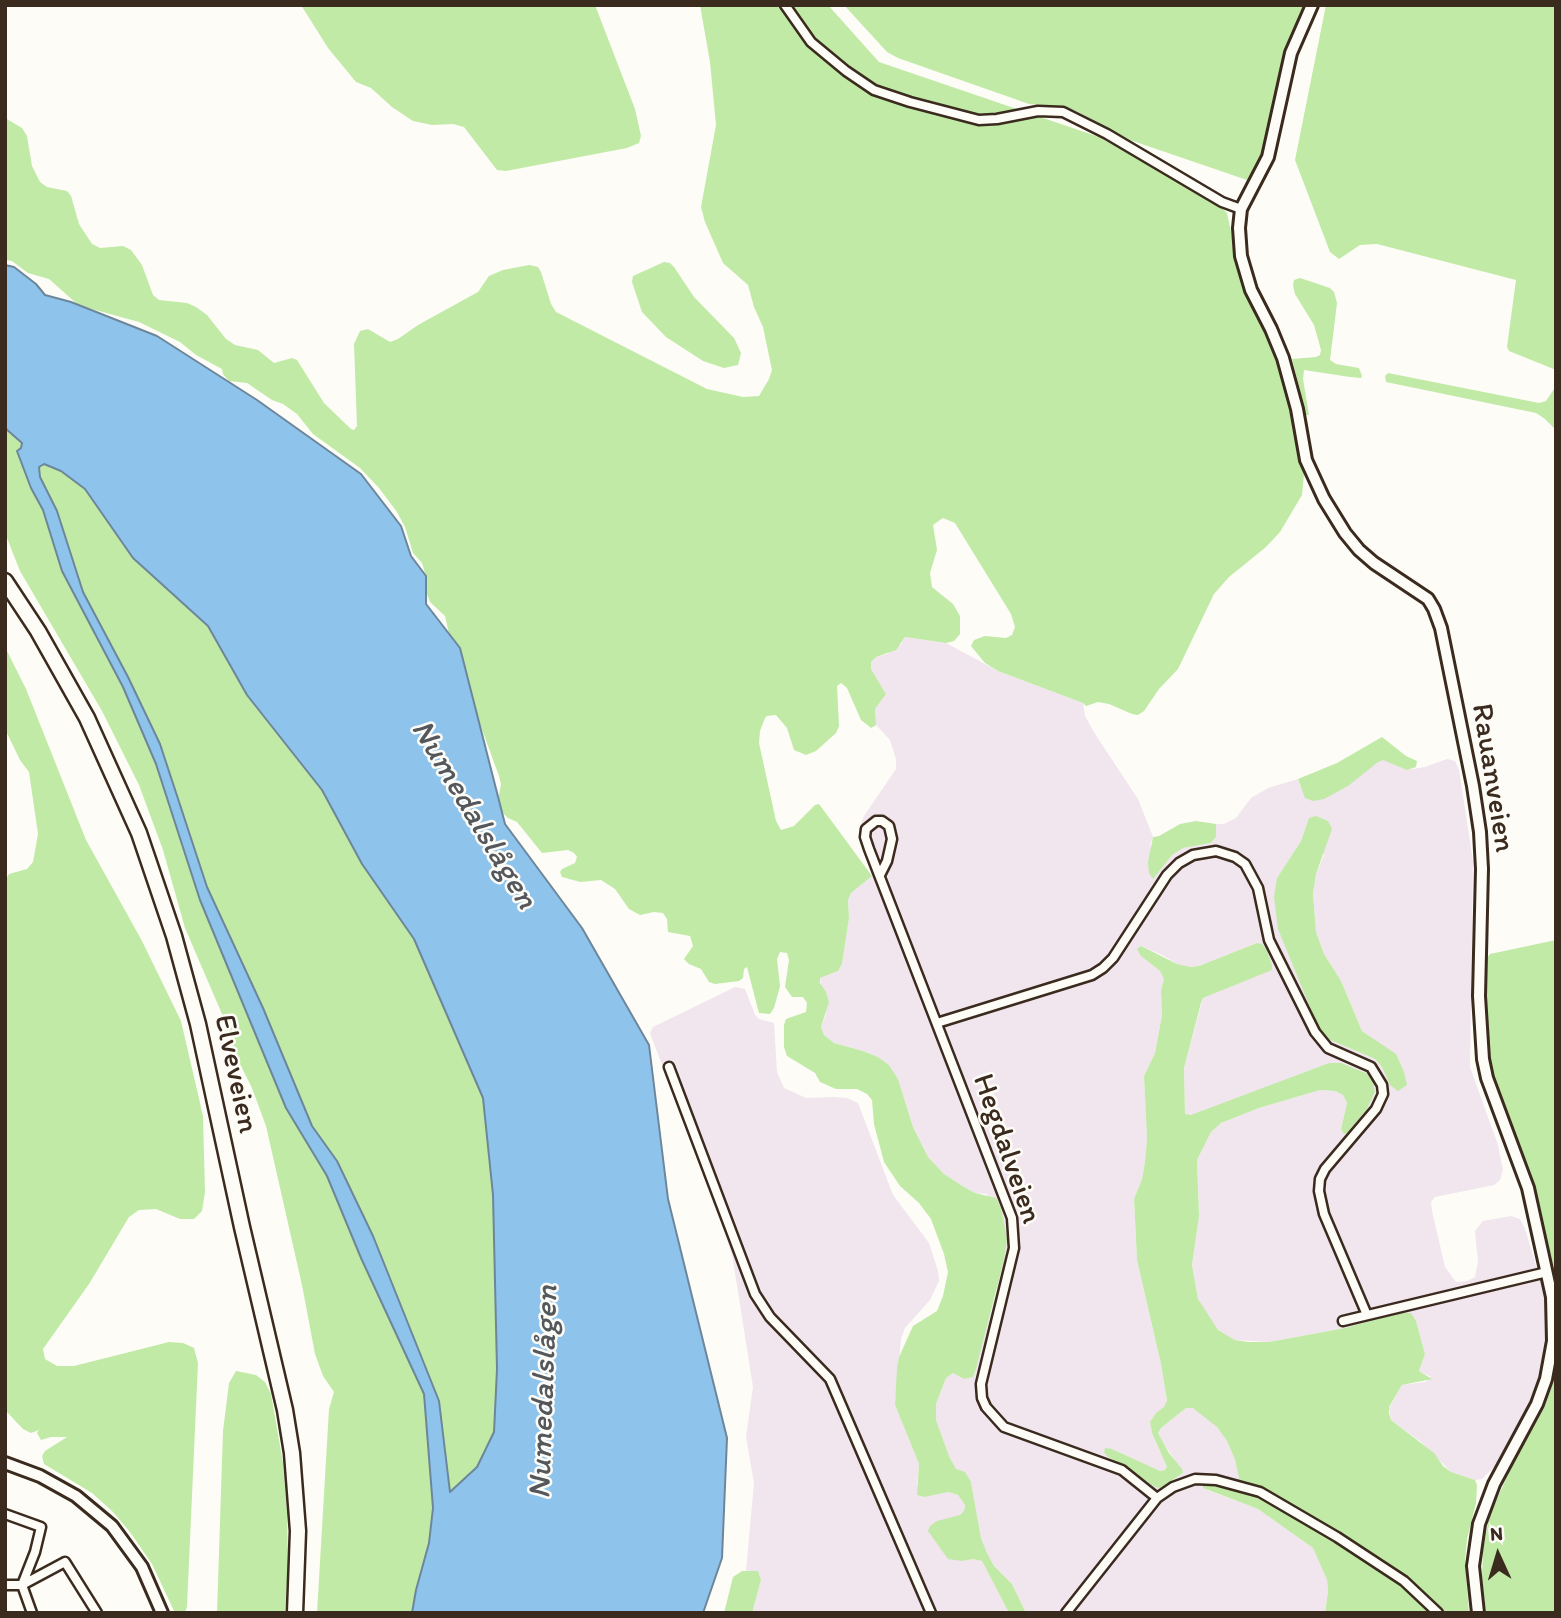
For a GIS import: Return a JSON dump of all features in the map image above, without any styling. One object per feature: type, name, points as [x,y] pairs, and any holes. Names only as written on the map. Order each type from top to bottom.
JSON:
[{"type":"highway","name":"Elveveien","points":[[5,581],[38,631],[87,718],[139,833],[174,936],[198,1024],[287,1420],[298,1518],[295,1613]]},
{"type":"main road","name":"Rauanveien","points":[[1312,5],[1291,52],[1268,157],[1241,209],[1239,241],[1243,268],[1283,358],[1297,408],[1306,460],[1316,483],[1336,519],[1353,542],[1374,563],[1421,592],[1434,609],[1441,628],[1480,832],[1482,894],[1479,996],[1483,1059],[1487,1078],[1528,1188],[1547,1272],[1553,1321],[1550,1364],[1536,1404],[1482,1511],[1473,1566],[1478,1613]]},
{"type":"main road","points":[[5,1463],[40,1476],[76,1496],[112,1526],[142,1567],[162,1613]]},
{"type":"street","points":[[785,5],[811,42],[874,90],[979,120],[1038,111],[1063,112],[1107,134],[1210,195],[1241,209]]},
{"type":"street","name":"Hegdalveien","points":[[880,875],[887,861],[892,839],[889,826],[882,821],[876,821],[866,829],[865,837],[1009,1209],[1015,1232],[1014,1248],[982,1384],[982,1398],[986,1408],[1004,1427],[1122,1470],[1157,1498]]},
{"type":"street","points":[[937,1023],[1092,975],[1113,958],[1167,875],[1179,863],[1193,855],[1216,851],[1235,857],[1245,864],[1258,888],[1269,940],[1315,1032],[1328,1048],[1371,1068],[1382,1085],[1383,1094],[1376,1109],[1325,1169],[1319,1191],[1324,1214],[1367,1315]]},
{"type":"street","points":[[669,1067],[755,1294],[769,1317],[830,1379],[931,1613]]},
{"type":"street","points":[[1343,1321],[1547,1272]]},
{"type":"street","points":[[1066,1613],[1157,1498],[1173,1487],[1195,1479],[1216,1480],[1260,1492],[1337,1537],[1393,1574],[1438,1613]]},
{"type":"street","points":[[5,1514],[41,1527],[22,1585],[32,1613]]},
{"type":"street","points":[[5,1585],[22,1585],[65,1562],[97,1613]]},
{"type":"shaded area","points":[[905,637],[946,643],[998,671],[1083,703],[1085,716],[1095,734],[1138,799],[1153,837],[1150,845],[1159,872],[1171,855],[1183,848],[1211,843],[1216,837],[1216,824],[1224,824],[1236,818],[1251,798],[1268,788],[1298,779],[1300,786],[1383,759],[1407,770],[1447,759],[1455,761],[1459,770],[1473,861],[1470,1067],[1498,1145],[1503,1170],[1500,1180],[1494,1185],[1435,1197],[1431,1202],[1432,1211],[1445,1267],[1456,1282],[1475,1277],[1478,1262],[1475,1231],[1483,1221],[1511,1216],[1520,1219],[1542,1285],[1547,1317],[1544,1359],[1532,1397],[1497,1464],[1482,1479],[1475,1480],[1451,1472],[1421,1442],[1391,1420],[1389,1408],[1402,1385],[1425,1382],[1431,1377],[1419,1371],[1425,1354],[1416,1321],[1401,1313],[1345,1328],[1269,1342],[1235,1340],[1218,1330],[1208,1317],[1198,1299],[1192,1265],[1199,1216],[1197,1160],[1211,1132],[1221,1123],[1259,1108],[1320,1090],[1335,1091],[1343,1095],[1347,1103],[1341,1129],[1344,1134],[1348,1133],[1367,1109],[1375,1092],[1366,1073],[1341,1063],[1329,1063],[1191,1116],[1185,1114],[1184,1068],[1203,998],[1271,970],[1257,943],[1199,966],[1189,967],[1141,946],[1141,956],[1160,971],[1164,979],[1161,990],[1162,1015],[1155,1053],[1144,1076],[1147,1138],[1142,1179],[1134,1199],[1137,1260],[1167,1402],[1150,1422],[1167,1467],[1160,1471],[1112,1449],[1108,1457],[1162,1488],[1183,1473],[1158,1433],[1186,1408],[1193,1408],[1201,1413],[1217,1427],[1227,1441],[1239,1478],[1238,1484],[1230,1488],[1207,1490],[1258,1509],[1313,1548],[1327,1580],[1325,1613],[1026,1613],[1012,1584],[994,1566],[987,1553],[981,1538],[971,1482],[956,1469],[949,1456],[936,1420],[936,1404],[946,1378],[953,1373],[964,1379],[973,1377],[997,1290],[987,1194],[975,1193],[964,1187],[944,1174],[928,1157],[913,1127],[898,1079],[889,1065],[863,1051],[834,1043],[824,1035],[821,1027],[826,1014],[820,978],[838,971],[842,964],[849,918],[848,900],[851,893],[872,876],[859,828],[864,816],[896,769],[890,740],[876,725],[875,709],[886,694],[871,669],[871,662],[901,644]],"holes":[[[1309,818],[1324,855],[1316,874],[1313,894],[1316,932],[1362,1031],[1374,1039],[1390,1085],[1375,1059],[1328,1039],[1277,878],[1301,841]]]},
{"type":"shaded area","points":[[735,987],[745,989],[759,1019],[774,1023],[777,1072],[784,1088],[806,1098],[847,1098],[858,1103],[893,1195],[929,1243],[939,1281],[930,1300],[905,1328],[901,1339],[895,1405],[919,1464],[917,1485],[925,1497],[947,1492],[958,1495],[965,1505],[960,1515],[962,1561],[982,1561],[1009,1613],[752,1613],[761,1580],[758,1571],[746,1571],[754,1483],[746,1437],[753,1387],[733,1260],[650,1033],[653,1027]]},
{"type":"green space","points":[[301,5],[595,5],[635,109],[641,136],[639,143],[627,148],[506,171],[497,170],[464,127],[413,121],[371,88],[356,82],[328,48]]},
{"type":"green space","points":[[700,5],[828,5],[879,62],[1099,137],[1219,205],[1227,213],[1239,269],[1255,315],[1275,351],[1295,425],[1304,474],[1302,495],[1280,532],[1229,577],[1214,594],[1178,669],[1138,715],[1098,702],[1086,706],[998,671],[985,663],[971,646],[974,640],[985,636],[1006,638],[1012,635],[1015,627],[1011,614],[955,523],[943,518],[933,525],[937,550],[930,573],[932,587],[953,604],[960,616],[960,634],[954,641],[946,643],[905,637],[896,650],[876,657],[871,662],[871,669],[886,694],[875,709],[876,725],[871,728],[861,720],[847,688],[841,683],[837,686],[839,726],[836,733],[816,751],[806,755],[794,750],[787,728],[776,715],[765,718],[760,731],[759,743],[776,821],[781,830],[794,826],[819,804],[872,876],[851,893],[848,900],[849,918],[842,964],[838,971],[820,978],[829,1002],[821,1027],[824,1035],[834,1043],[878,1057],[889,1065],[898,1079],[913,1127],[928,1157],[944,1174],[964,1187],[996,1198],[1001,1208],[1007,1239],[1004,1260],[976,1369],[973,1377],[964,1379],[953,1373],[946,1378],[936,1404],[936,1420],[956,1469],[965,1472],[971,1482],[981,1538],[987,1553],[994,1566],[1012,1584],[1026,1613],[1009,1613],[982,1561],[948,1559],[928,1531],[937,1521],[960,1515],[965,1505],[958,1495],[948,1492],[925,1497],[917,1495],[919,1464],[895,1405],[897,1369],[899,1357],[913,1326],[937,1311],[948,1272],[944,1254],[931,1219],[919,1203],[900,1186],[884,1162],[874,1124],[872,1100],[857,1089],[836,1089],[820,1082],[815,1073],[787,1056],[784,1047],[786,1019],[806,1012],[807,1003],[803,997],[792,997],[785,987],[789,960],[787,953],[780,952],[777,959],[780,986],[774,1008],[770,1014],[759,1013],[747,967],[739,981],[715,984],[709,982],[701,969],[684,959],[693,946],[690,936],[668,932],[667,919],[663,913],[640,915],[629,909],[615,889],[601,880],[580,882],[562,877],[562,869],[575,863],[577,857],[574,853],[568,850],[542,853],[517,822],[508,818],[497,807],[501,784],[499,776],[452,647],[445,616],[430,602],[425,589],[422,563],[413,553],[397,512],[379,488],[360,468],[313,434],[297,414],[283,404],[247,383],[229,381],[222,369],[196,355],[180,342],[139,322],[76,303],[49,279],[28,273],[12,261],[5,260],[5,118],[22,128],[27,136],[32,166],[40,182],[47,187],[67,191],[71,196],[79,224],[92,244],[100,248],[123,246],[131,250],[142,265],[153,295],[159,300],[187,303],[196,307],[235,345],[258,350],[274,363],[292,358],[297,360],[324,403],[351,429],[354,430],[357,426],[354,344],[360,331],[368,329],[390,342],[398,339],[478,292],[489,276],[529,265],[538,267],[541,272],[556,312],[707,389],[743,397],[759,396],[772,370],[763,327],[748,285],[723,263],[701,207],[716,125],[710,62]]},
{"type":"green space","points":[[844,5],[1306,5],[1283,61],[1261,157],[1251,178],[1247,180],[1130,140],[1076,111],[1064,107],[1029,104],[898,58],[887,52]]},
{"type":"green space","points":[[1326,5],[1556,5],[1556,370],[1509,351],[1507,347],[1516,280],[1377,244],[1360,245],[1339,259],[1330,252],[1295,160]]},
{"type":"green space","points":[[664,262],[674,267],[694,297],[734,338],[741,353],[738,365],[724,368],[703,361],[666,337],[642,312],[632,282],[633,276]]},
{"type":"green space","points":[[1300,278],[1330,288],[1334,292],[1337,303],[1330,360],[1336,364],[1359,368],[1362,376],[1350,377],[1304,370],[1309,415],[1306,415],[1292,359],[1316,357],[1321,350],[1314,325],[1295,294],[1294,280]]},
{"type":"green space","points":[[1388,373],[1539,403],[1546,401],[1556,386],[1556,430],[1536,413],[1386,382],[1385,376]]},
{"type":"green space","points":[[5,428],[22,443],[31,488],[43,510],[62,571],[123,687],[156,764],[200,901],[286,1108],[327,1176],[361,1258],[424,1394],[433,1508],[429,1543],[412,1613],[317,1613],[329,1409],[334,1392],[323,1376],[315,1354],[266,1126],[252,1088],[231,1046],[222,1014],[185,928],[163,850],[139,785],[102,711],[20,571],[5,533]]},
{"type":"green space","points":[[44,464],[61,471],[85,489],[133,558],[208,626],[247,695],[322,790],[362,864],[414,939],[483,1098],[493,1195],[497,1369],[494,1432],[477,1467],[450,1493],[439,1400],[373,1236],[337,1161],[312,1126],[263,1008],[207,887],[160,744],[83,592],[57,511],[40,477],[39,467]]},
{"type":"green space","points":[[5,647],[26,689],[86,840],[142,941],[181,1021],[203,1116],[205,1192],[202,1211],[194,1219],[180,1219],[156,1209],[139,1210],[129,1217],[89,1284],[43,1349],[45,1359],[57,1366],[74,1366],[169,1342],[183,1343],[194,1348],[198,1363],[185,1613],[175,1613],[152,1564],[112,1511],[92,1493],[44,1464],[42,1456],[45,1451],[67,1437],[41,1440],[37,1433],[39,1430],[31,1433],[23,1429],[5,1410],[5,881],[9,874],[27,869],[33,862],[38,834],[29,772],[5,729]]},
{"type":"green space","points":[[1382,737],[1417,761],[1416,767],[1407,770],[1383,760],[1348,786],[1324,799],[1313,801],[1305,798],[1298,779],[1337,763]]},
{"type":"green space","points":[[1316,816],[1328,821],[1332,829],[1316,874],[1313,894],[1316,932],[1362,1031],[1396,1054],[1407,1085],[1398,1091],[1390,1085],[1375,1059],[1328,1039],[1319,1029],[1278,929],[1274,897],[1277,878],[1301,841],[1309,818]]},
{"type":"green space","points":[[1196,821],[1216,824],[1216,837],[1211,843],[1183,848],[1172,855],[1153,879],[1149,873],[1148,862],[1153,837],[1180,824]]},
{"type":"green space","points":[[1556,940],[1556,1276],[1533,1184],[1493,1077],[1488,1052],[1485,979],[1487,958],[1490,954]]},
{"type":"green space","points":[[1257,943],[1266,949],[1272,970],[1203,998],[1184,1068],[1185,1114],[1191,1115],[1329,1063],[1341,1063],[1366,1073],[1372,1079],[1375,1092],[1367,1109],[1344,1134],[1341,1129],[1347,1103],[1343,1095],[1335,1091],[1320,1090],[1259,1108],[1221,1123],[1211,1132],[1197,1160],[1199,1216],[1192,1265],[1198,1299],[1218,1330],[1235,1340],[1248,1342],[1269,1342],[1411,1313],[1416,1321],[1425,1354],[1419,1371],[1432,1379],[1402,1385],[1389,1407],[1389,1413],[1391,1420],[1434,1453],[1443,1466],[1451,1472],[1475,1480],[1477,1485],[1465,1562],[1469,1613],[1325,1613],[1327,1580],[1313,1548],[1258,1509],[1203,1488],[1210,1485],[1230,1488],[1238,1484],[1239,1478],[1227,1441],[1217,1427],[1193,1408],[1186,1408],[1158,1433],[1183,1473],[1161,1488],[1155,1487],[1104,1452],[1105,1448],[1112,1449],[1160,1471],[1167,1467],[1150,1422],[1167,1401],[1137,1260],[1134,1199],[1142,1179],[1147,1138],[1144,1076],[1155,1053],[1162,1015],[1161,990],[1164,979],[1160,971],[1141,956],[1137,949],[1141,946],[1177,964],[1190,967]]},
{"type":"green space","points":[[236,1371],[256,1375],[265,1382],[271,1394],[283,1463],[287,1513],[285,1613],[217,1613],[223,1431],[229,1383]]},
{"type":"green space","points":[[1556,1374],[1556,1613],[1486,1613],[1482,1577],[1483,1550],[1489,1517],[1510,1470],[1545,1406]]},
{"type":"green space","points":[[742,1571],[758,1571],[761,1580],[752,1613],[724,1613],[733,1577]]},
{"type":"water","name":"Numedalslågen","points":[[5,265],[14,267],[36,284],[45,295],[71,302],[157,336],[257,400],[361,474],[401,526],[411,556],[426,576],[426,604],[460,648],[505,824],[582,928],[649,1045],[668,1199],[727,1438],[722,1558],[703,1613],[412,1613],[429,1543],[433,1508],[424,1394],[361,1258],[327,1176],[286,1108],[200,900],[156,764],[123,687],[62,571],[43,510],[31,488],[17,451],[22,443],[5,428]],"holes":[[[44,464],[61,471],[85,489],[133,558],[208,626],[247,695],[322,790],[362,864],[414,939],[483,1098],[493,1195],[497,1369],[494,1432],[477,1467],[450,1492],[439,1401],[373,1236],[337,1161],[312,1126],[263,1008],[207,887],[160,744],[83,592],[57,511],[40,477],[39,467]]]}]
